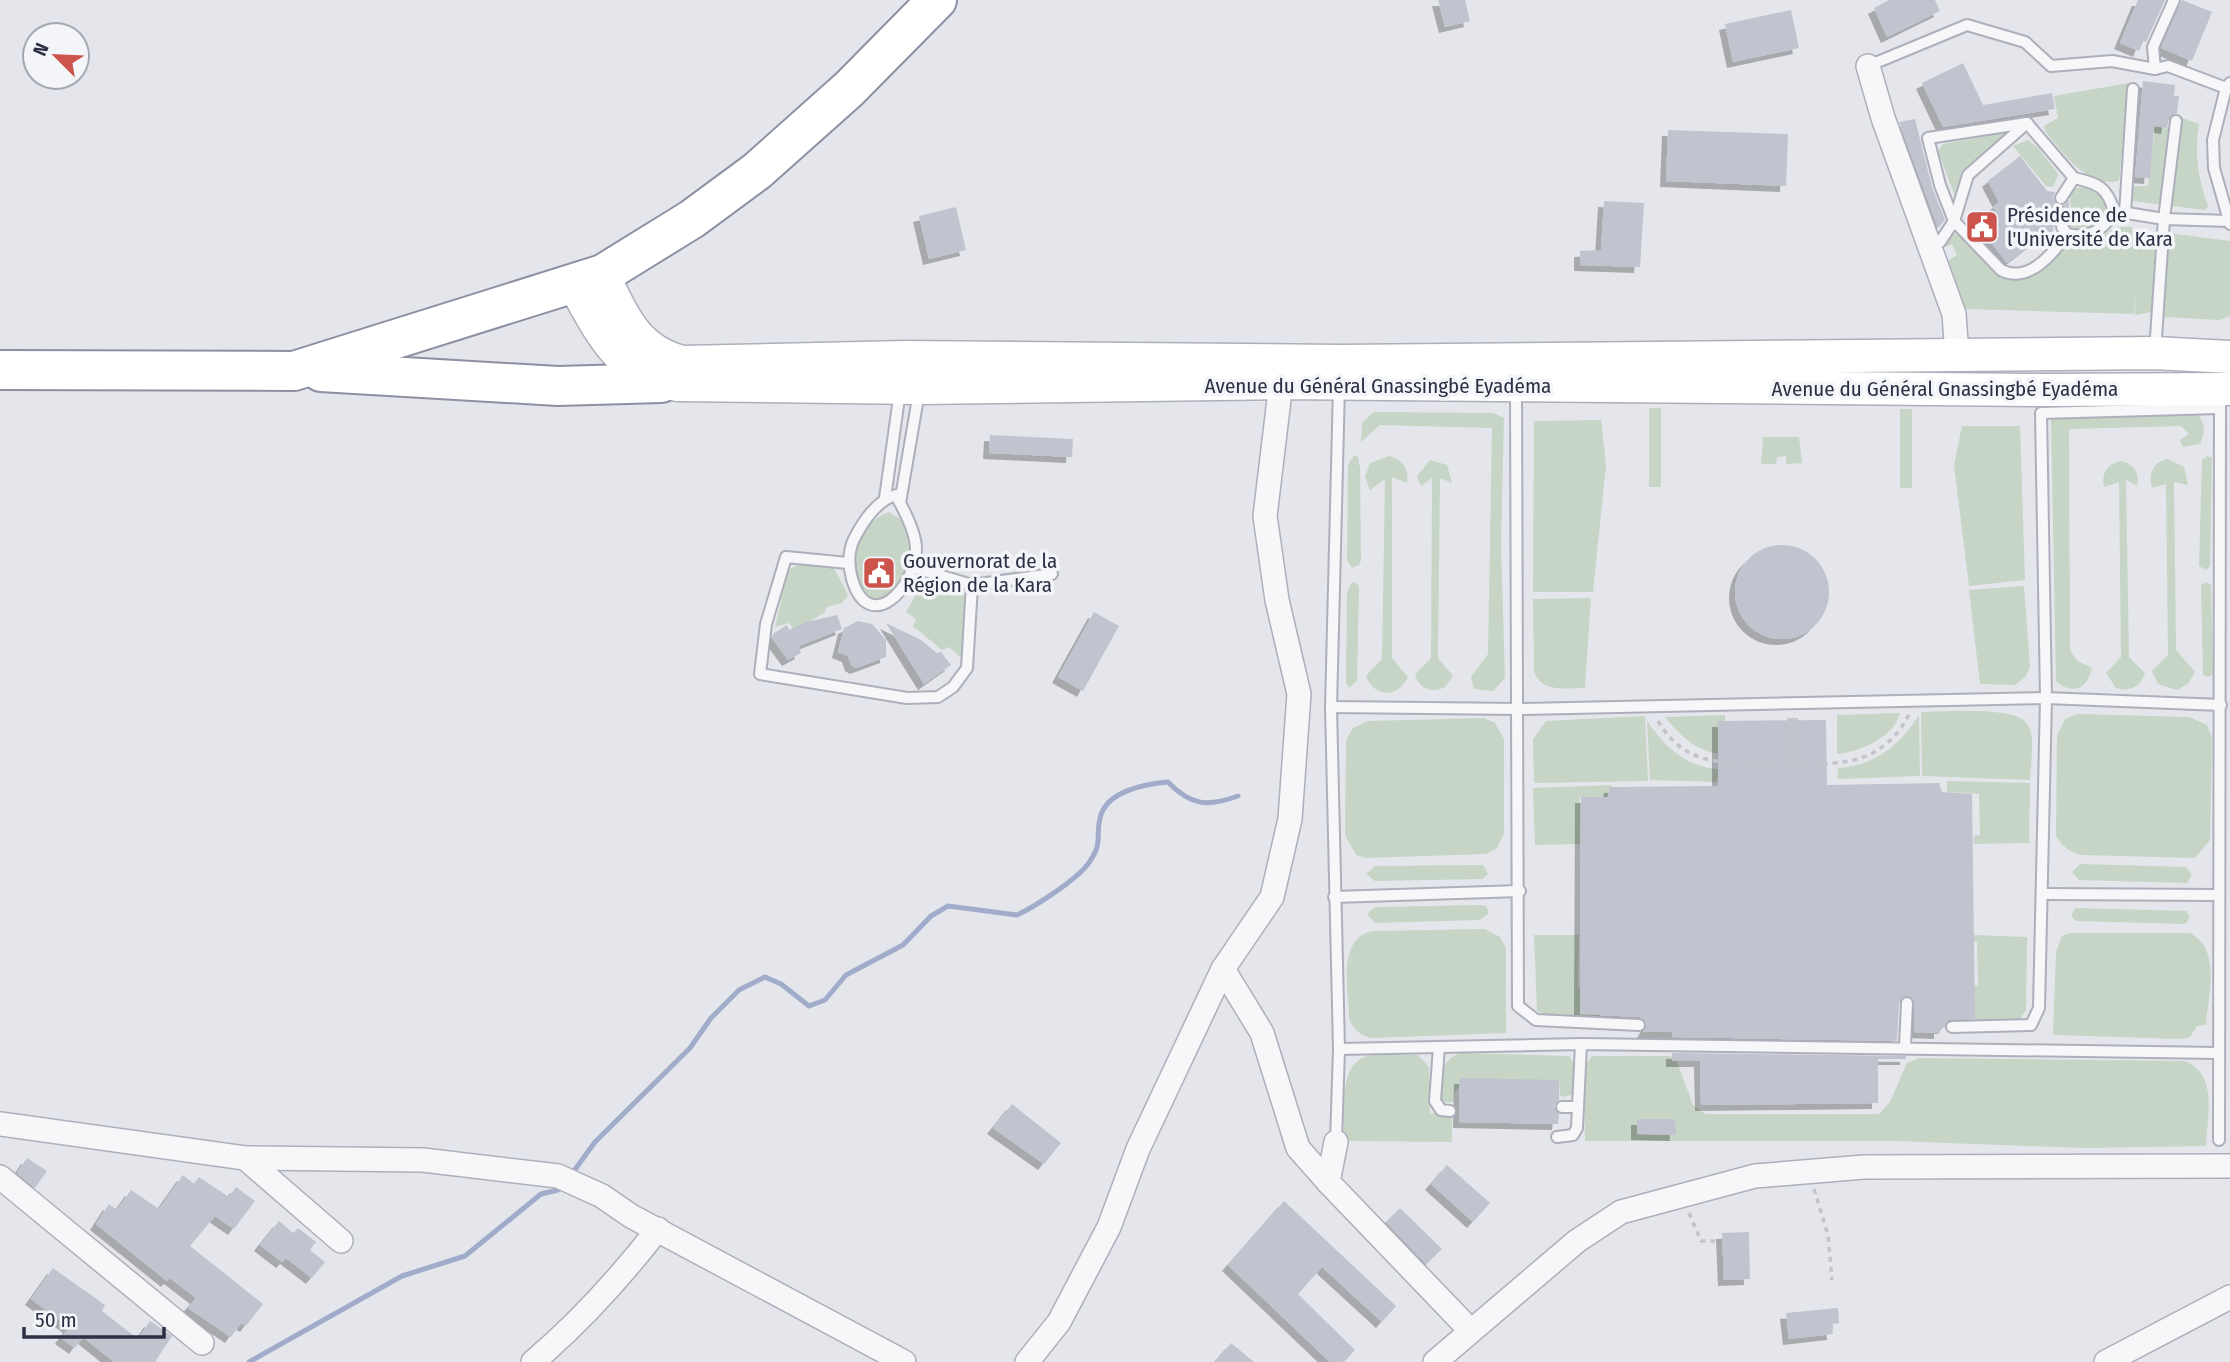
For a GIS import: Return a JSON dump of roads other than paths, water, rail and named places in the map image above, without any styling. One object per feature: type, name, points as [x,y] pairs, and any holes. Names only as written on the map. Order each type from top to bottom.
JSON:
[{"type":"highway","points":[[294,371],[589,280],[682,226],[757,171],[849,89],[937,0]]},
{"type":"highway","points":[[0,370],[294,371],[558,386],[661,383]]},
{"type":"main road","name":"Avenue du Général Gnassingbé Eyadéma","points":[[589,280],[648,347],[665,358],[683,362],[915,378],[1281,383],[1340,373]]},
{"type":"main road","name":"Avenue du Général Gnassingbé Eyadéma","points":[[589,280],[607,344],[633,370],[661,383],[1517,373],[1956,355],[2155,353],[2230,357]]},
{"type":"main road","points":[[2042,402],[2045,356]]},
{"type":"main road","name":"Avenue du Général Gnassingbé Eyadéma","points":[[1517,373],[2042,402],[2223,395]]},
{"type":"street","points":[[1868,66],[1883,118],[1954,314],[1956,355]]},
{"type":"street","points":[[1027,1362],[1059,1322],[1109,1227],[1138,1149],[1223,969],[1272,897],[1290,819],[1299,694],[1278,600],[1265,516],[1281,383]]},
{"type":"street","points":[[1223,969],[1262,1033],[1298,1148],[1470,1330]]},
{"type":"street","points":[[0,1124],[245,1158],[423,1160],[567,1180],[904,1362]]},
{"type":"street","points":[[1328,1182],[1336,1142]]},
{"type":"street","points":[[245,1158],[341,1241]]},
{"type":"street","points":[[1434,1362],[1577,1241],[1621,1212],[1755,1176],[1813,1170],[2230,1166]]},
{"type":"street","points":[[0,1177],[202,1343]]},
{"type":"street","points":[[533,1362],[570,1331],[619,1280],[658,1229]]},
{"type":"street","points":[[2106,1362],[2230,1297]]},
{"type":"lane","points":[[2155,69],[2153,47],[2174,0]]},
{"type":"lane","points":[[1868,66],[1967,25],[2025,42],[2051,66],[2112,61],[2155,69],[2168,66],[2228,85],[2213,149],[2214,168],[2229,222],[2164,219],[2120,212],[2105,189],[2096,183],[2074,178],[2027,123]]},
{"type":"lane","points":[[2027,123],[1928,138],[1940,185],[1954,220],[2001,270],[2009,274],[2029,272],[2057,248],[2064,230],[2095,233],[2120,212],[2133,89]]},
{"type":"lane","points":[[2155,353],[2164,219],[2176,121]]},
{"type":"lane","points":[[1929,244],[1940,242],[1954,220],[1968,175],[2027,123]]},
{"type":"lane","points":[[2060,198],[2074,178]]},
{"type":"lane","points":[[1336,1142],[1339,1049],[1331,707],[1340,373]]},
{"type":"lane","points":[[1517,373],[1520,891],[1518,1006],[1536,1020],[1639,1025]]},
{"type":"lane","points":[[885,498],[896,495],[908,517],[916,548],[904,589],[896,596],[876,605],[866,604],[859,597],[848,563],[854,539],[885,498],[915,378]]},
{"type":"lane","points":[[900,503],[915,378]]},
{"type":"lane","points":[[2219,1140],[2217,895],[2223,395]]},
{"type":"lane","points":[[1952,1027],[2031,1025],[2037,1018],[2044,894],[2046,698],[2042,402]]},
{"type":"lane","points":[[848,563],[786,557],[766,624],[760,674],[908,698],[938,697],[953,687],[967,668],[972,585]]},
{"type":"lane","points":[[912,568],[972,585],[1052,574]]},
{"type":"lane","points":[[1331,707],[1518,709],[2046,698],[2221,705]]},
{"type":"lane","points":[[1334,897],[1520,891]]},
{"type":"lane","points":[[2044,894],[2217,895]]},
{"type":"lane","points":[[1905,1046],[1907,1003]]},
{"type":"lane","points":[[1339,1049],[1581,1044],[2218,1052]]},
{"type":"lane","points":[[1557,1138],[1576,1132],[1581,1044]]},
{"type":"lane","points":[[1439,1047],[1435,1101],[1441,1110],[1450,1111]]},
{"type":"lane","points":[[1562,1107],[1578,1107]]},
{"type":"water","points":[[1783,552],[1801,560],[1814,572],[1820,589],[1819,598],[1816,608],[1807,620],[1799,625],[1786,629],[1769,628],[1755,621],[1747,610],[1743,596],[1744,582],[1751,568],[1764,558]],"holes":[[[1771,567],[1790,567],[1803,578],[1807,597],[1798,612],[1781,620],[1764,614],[1754,598],[1756,580]]]},
{"type":"water","points":[[1779,573],[1787,574],[1793,579],[1798,585],[1798,601],[1793,607],[1787,612],[1779,613],[1771,612],[1765,607],[1760,601],[1759,593],[1760,585],[1765,579],[1771,574]]},
{"type":"waterway","points":[[571,1175],[595,1142],[690,1048],[711,1018],[739,990],[765,977],[781,984],[809,1006],[825,1000],[846,975],[903,945],[931,916],[948,906],[1017,915],[1055,892],[1088,864],[1098,845],[1100,818],[1104,809],[1110,801],[1128,791],[1168,782],[1184,796],[1200,802],[1218,802],[1238,796]]},
{"type":"waterway","points":[[249,1362],[402,1276],[465,1256],[541,1194],[558,1190],[562,1185]]},
{"type":"place","name":"Présidence de l'Université de Kara","points":[[1982,227]]},
{"type":"place","name":"Gouvernorat de la Région de la Kara","points":[[879,573]]}]
